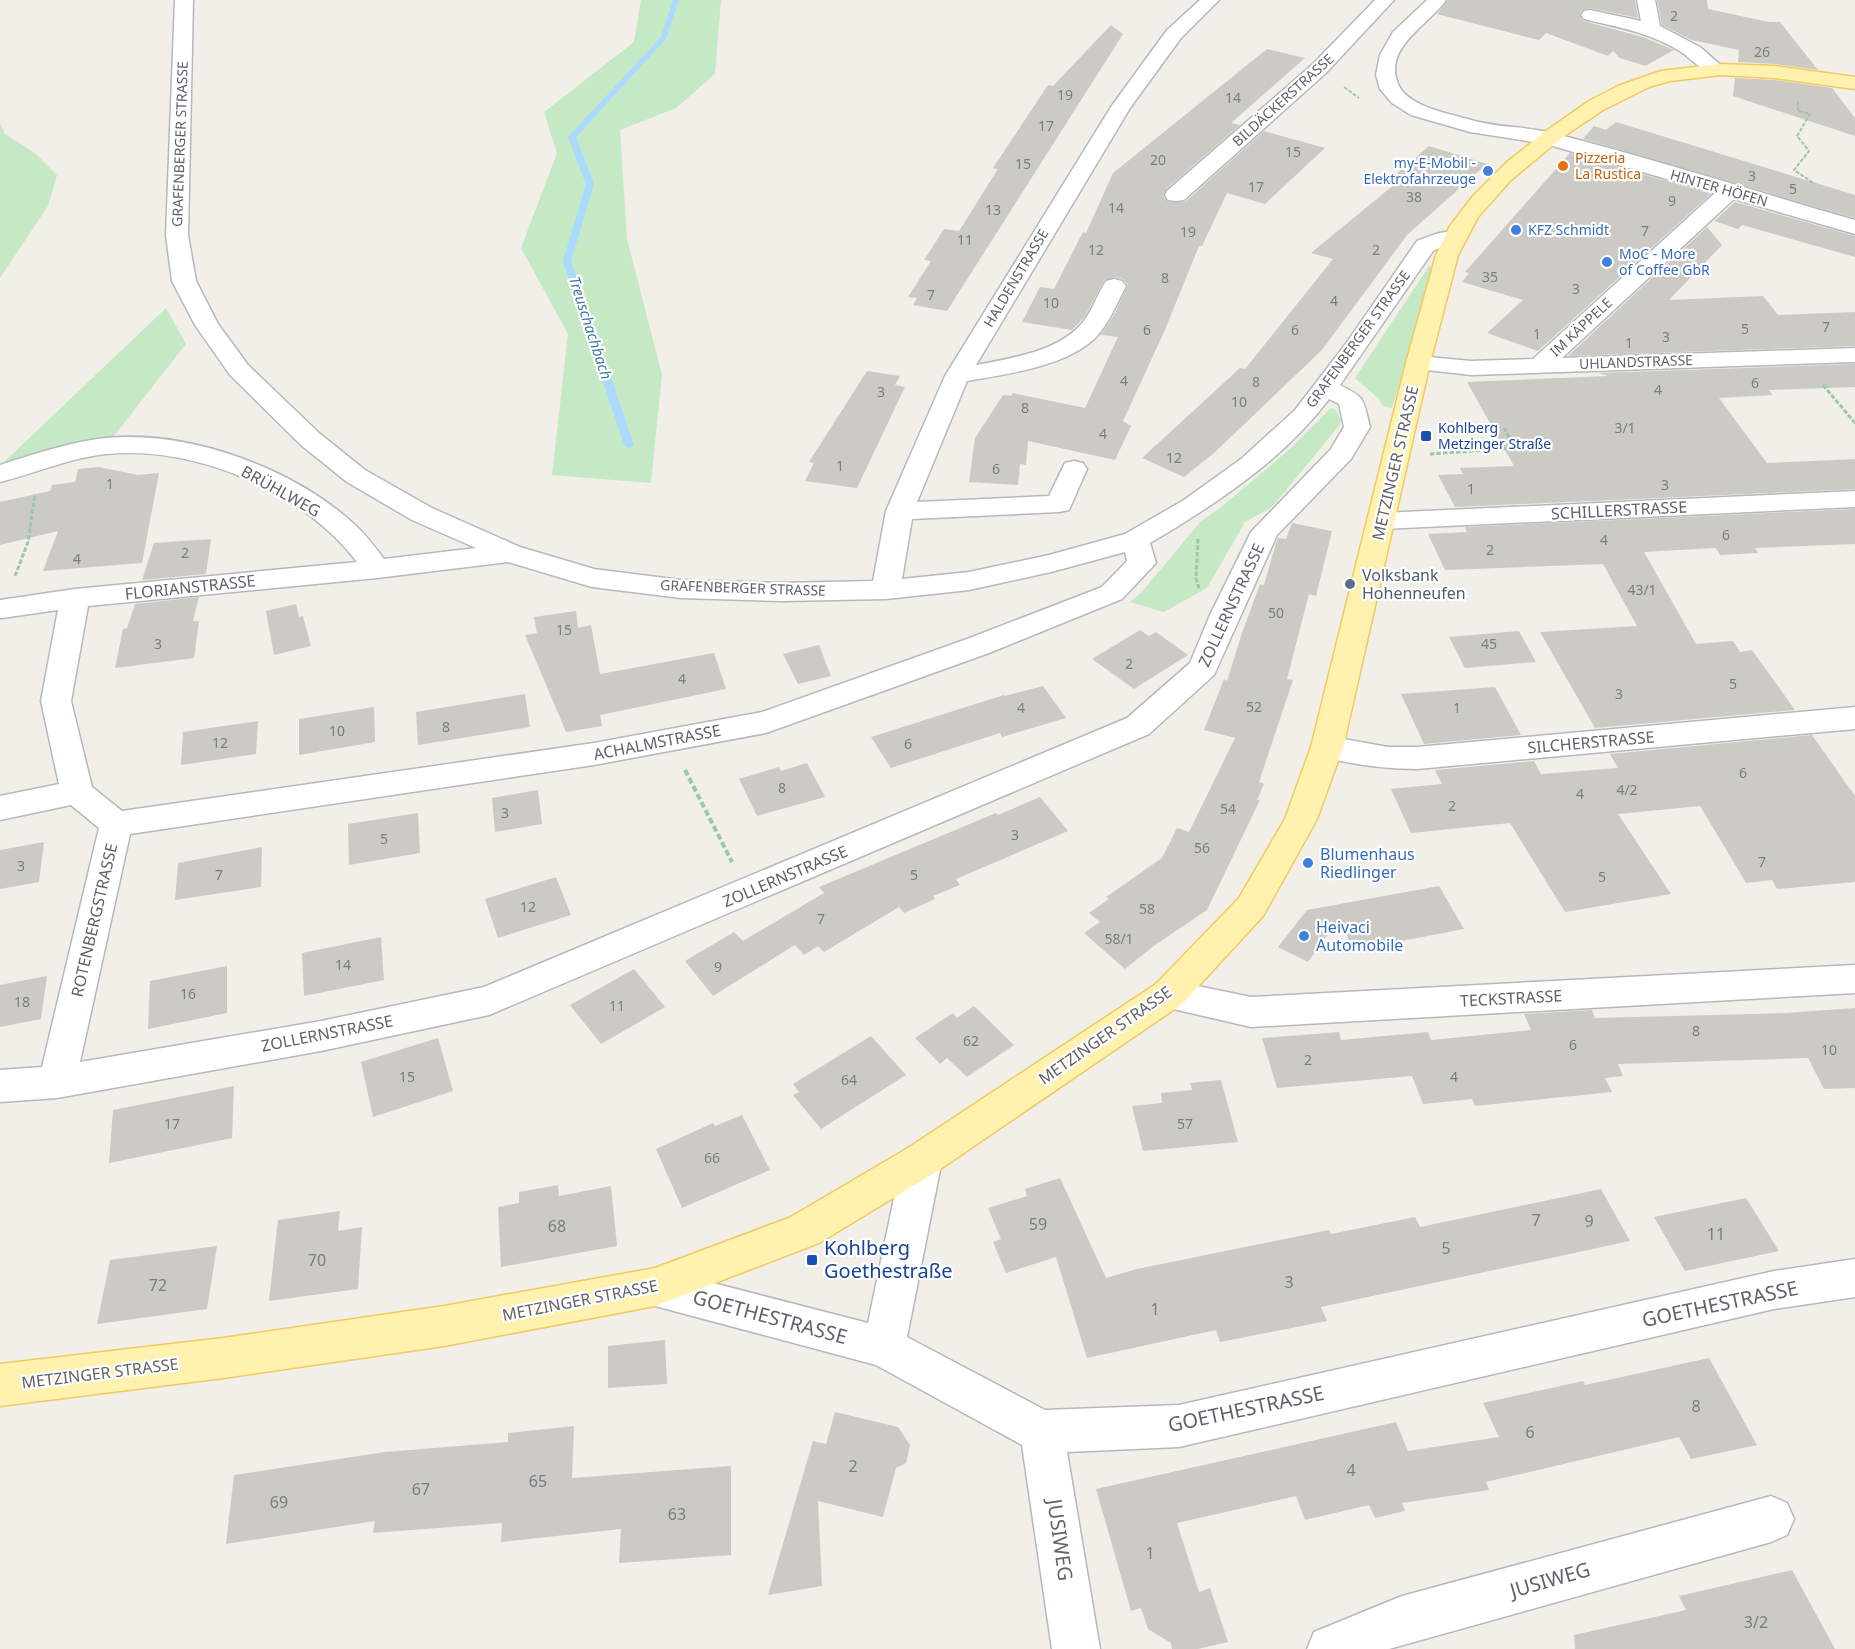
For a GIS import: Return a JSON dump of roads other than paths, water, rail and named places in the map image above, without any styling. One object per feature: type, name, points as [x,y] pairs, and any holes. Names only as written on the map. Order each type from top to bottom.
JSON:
[{"type":"main road","name":"METZINGER STRASSE","points":[[0,1385],[223,1358],[444,1326],[655,1287],[805,1230],[922,1160],[1169,994],[1251,908],[1301,819],[1328,747],[1383,521],[1418,363],[1453,238],[1476,205],[1506,173],[1548,138],[1620,92],[1636,86],[1675,74],[1715,69],[1855,83]]},
{"type":"street","name":"GRAFENBERGER STRASSE","points":[[184,0],[177,235],[184,281],[207,325],[239,370],[310,439],[356,476],[422,514],[510,553],[592,578],[681,589],[782,592],[886,590],[969,581],[1051,563],[1135,540],[1194,506],[1250,465],[1304,415],[1354,350],[1425,246],[1441,239],[1453,238]]},
{"type":"street","name":"HALDENSTRASSE","points":[[886,590],[900,511],[957,376],[1120,107],[1174,34],[1210,0]]},
{"type":"street","name":"BILDÄCKERSTRASSE","points":[[1176,195],[1319,69],[1384,0]]},
{"type":"street","name":"HINTER HÖFEN","points":[[1437,0],[1400,36],[1389,55],[1386,75],[1389,89],[1398,99],[1418,111],[1449,122],[1477,128],[1548,138],[1855,227]]},
{"type":"street","points":[[1646,0],[1651,28]]},
{"type":"street","points":[[1590,15],[1651,28],[1702,56],[1715,69]]},
{"type":"street","name":"IM KÄPPELE","points":[[1540,365],[1729,192]]},
{"type":"street","points":[[957,376],[1024,362],[1066,346],[1086,333],[1114,286]]},
{"type":"street","name":"UHLANDSTRASSE","points":[[1418,363],[1471,368],[1855,355]]},
{"type":"street","name":"ZOLLERNSTRASSE","points":[[0,1086],[57,1082],[321,1036],[489,1000],[1138,726],[1203,668],[1225,615],[1265,532],[1342,453],[1357,427],[1351,400],[1325,387]]},
{"type":"street","name":"BRÜHLWEG","points":[[0,474],[40,460],[106,446],[156,446],[184,449],[257,474],[308,503],[343,528],[377,569]]},
{"type":"street","points":[[900,511],[1059,504],[1074,469]]},
{"type":"street","name":"SCHILLERSTRASSE","points":[[1383,521],[1855,499]]},
{"type":"street","name":"ACHALMSTRASSE","points":[[116,824],[594,754],[766,722],[978,646],[1112,593],[1142,563],[1135,540]]},
{"type":"street","points":[[377,569],[510,553]]},
{"type":"street","name":"FLORIANSTRASSE","points":[[2,609],[75,598],[377,569]]},
{"type":"street","points":[[0,808],[77,792],[56,700],[75,598]]},
{"type":"street","name":"SILCHERSTRASSE","points":[[1328,747],[1388,758],[1416,758],[1855,718]]},
{"type":"street","name":"ROTENBERGSTRASSE","points":[[57,1082],[116,824],[77,792]]},
{"type":"street","name":"TECKSTRASSE","points":[[1169,994],[1251,1012],[1855,979]]},
{"type":"street","points":[[884,1347],[922,1160]]},
{"type":"street","name":"GOETHESTRASSE","points":[[655,1287],[884,1347],[1042,1432],[1179,1426],[1774,1290],[1855,1278]]},
{"type":"street","name":"JUSIWEG","points":[[1042,1432],[1076,1649]]},
{"type":"street","name":"JUSIWEG","points":[[1331,1649],[1402,1620],[1771,1520]]},
{"type":"waterway","name":"Treuschachbach","points":[[629,445],[567,261],[590,184],[572,137],[664,38],[676,0]]},
{"type":"place","name":"Pizzeria La Rustica","points":[[1563,166]]},
{"type":"place","name":"my-E-Mobil - Elektrofahrzeuge","points":[[1488,171]]},
{"type":"place","name":"KFZ Schmidt","points":[[1516,230]]},
{"type":"place","name":"MoC - More of Coffee GbR","points":[[1607,262]]},
{"type":"place","name":"Kohlberg Metzinger Straße","points":[[1426,436]]},
{"type":"place","name":"Volksbank Hohenneufen","points":[[1350,584]]},
{"type":"place","name":"Blumenhaus Riedlinger","points":[[1308,863]]},
{"type":"place","name":"Heivaci Automobile","points":[[1304,936]]},
{"type":"place","name":"Kohlberg Goethestraße","points":[[812,1260]]}]
